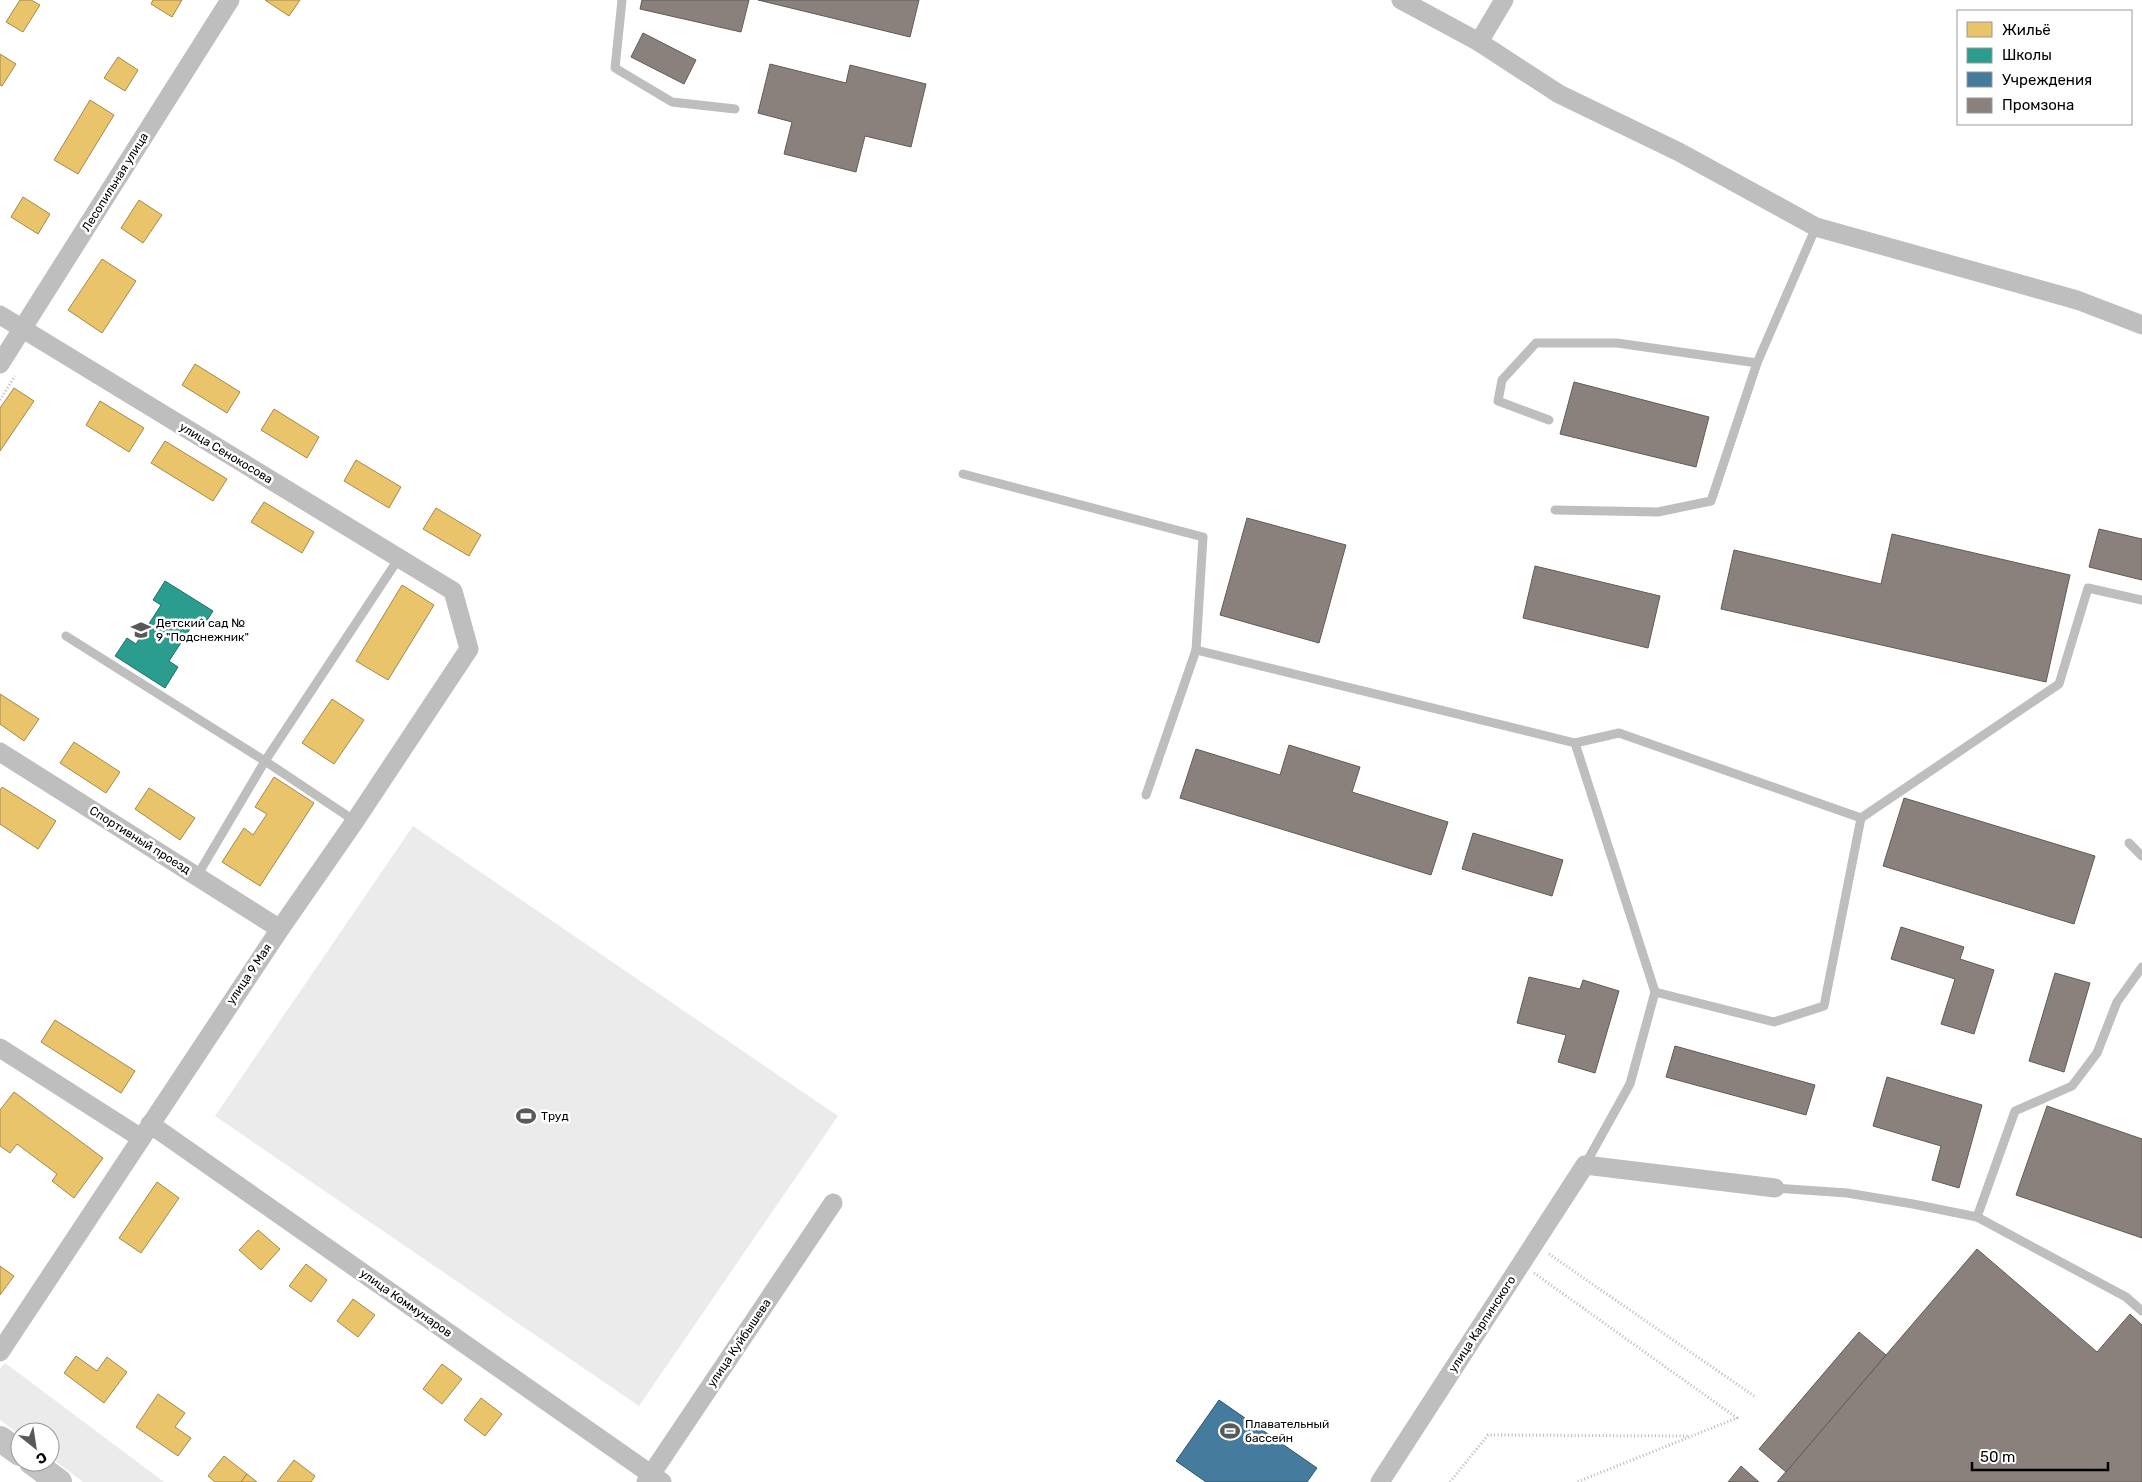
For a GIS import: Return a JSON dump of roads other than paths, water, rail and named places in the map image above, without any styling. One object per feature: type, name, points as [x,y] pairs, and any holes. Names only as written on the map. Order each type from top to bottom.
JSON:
[{"type":"street","name":"Лесопильная улица","points":[[0,364],[230,0]]},
{"type":"street","points":[[1401,0],[1479,42],[1559,94],[1679,152],[1816,228],[2077,300],[2142,325]]},
{"type":"street","points":[[1479,42],[1504,0]]},
{"type":"street","name":"улица Сенокосова","points":[[0,314],[453,591]]},
{"type":"street","name":"улица 9 Мая","points":[[0,1352],[280,928],[355,821],[469,649],[453,591]]},
{"type":"street","name":"Спортивный проезд","points":[[0,752],[280,928]]},
{"type":"street","name":"улица Коммунаров","points":[[0,1048],[146,1131],[653,1479]]},
{"type":"street","points":[[1585,1165],[1775,1188]]},
{"type":"street","name":"улица Карпинского","points":[[1383,1481],[1585,1165]]},
{"type":"street","name":"улица Куйбышева","points":[[653,1479],[832,1203]]},
{"type":"street","points":[[46,1472],[59,1482]]},
{"type":"lane","points":[[622,0],[615,68],[672,102],[735,109]]},
{"type":"lane","points":[[1555,510],[1658,512],[1710,501],[1757,363],[1816,228]]},
{"type":"lane","points":[[1549,420],[1498,401],[1502,380],[1536,343],[1617,343],[1757,363]]},
{"type":"lane","points":[[962,474],[1203,537],[1196,650],[1146,796]]},
{"type":"lane","points":[[197,876],[265,761],[399,558]]},
{"type":"lane","points":[[1655,992],[1774,1022],[1824,1006],[1861,818],[2059,684],[2088,588],[2142,600]]},
{"type":"lane","points":[[66,636],[265,761],[355,821]]},
{"type":"lane","points":[[1196,650],[1575,743],[1619,733],[1861,818]]},
{"type":"lane","points":[[1575,743],[1655,992],[1630,1084],[1585,1165]]},
{"type":"lane","points":[[2129,843],[2142,856]]},
{"type":"lane","points":[[1976,1217],[2015,1111],[2072,1086],[2097,1052],[2116,1002],[2142,968]]},
{"type":"lane","points":[[1775,1188],[1847,1193],[1976,1217],[2126,1297],[2142,1311]]},
{"type":"place","name":"Детский сад № 9 \"Подснежник\"","points":[[141,630]]},
{"type":"place","name":"Труд","points":[[526,1116]]},
{"type":"place","name":"Плавательный бассейн","points":[[1230,1431]]}]
